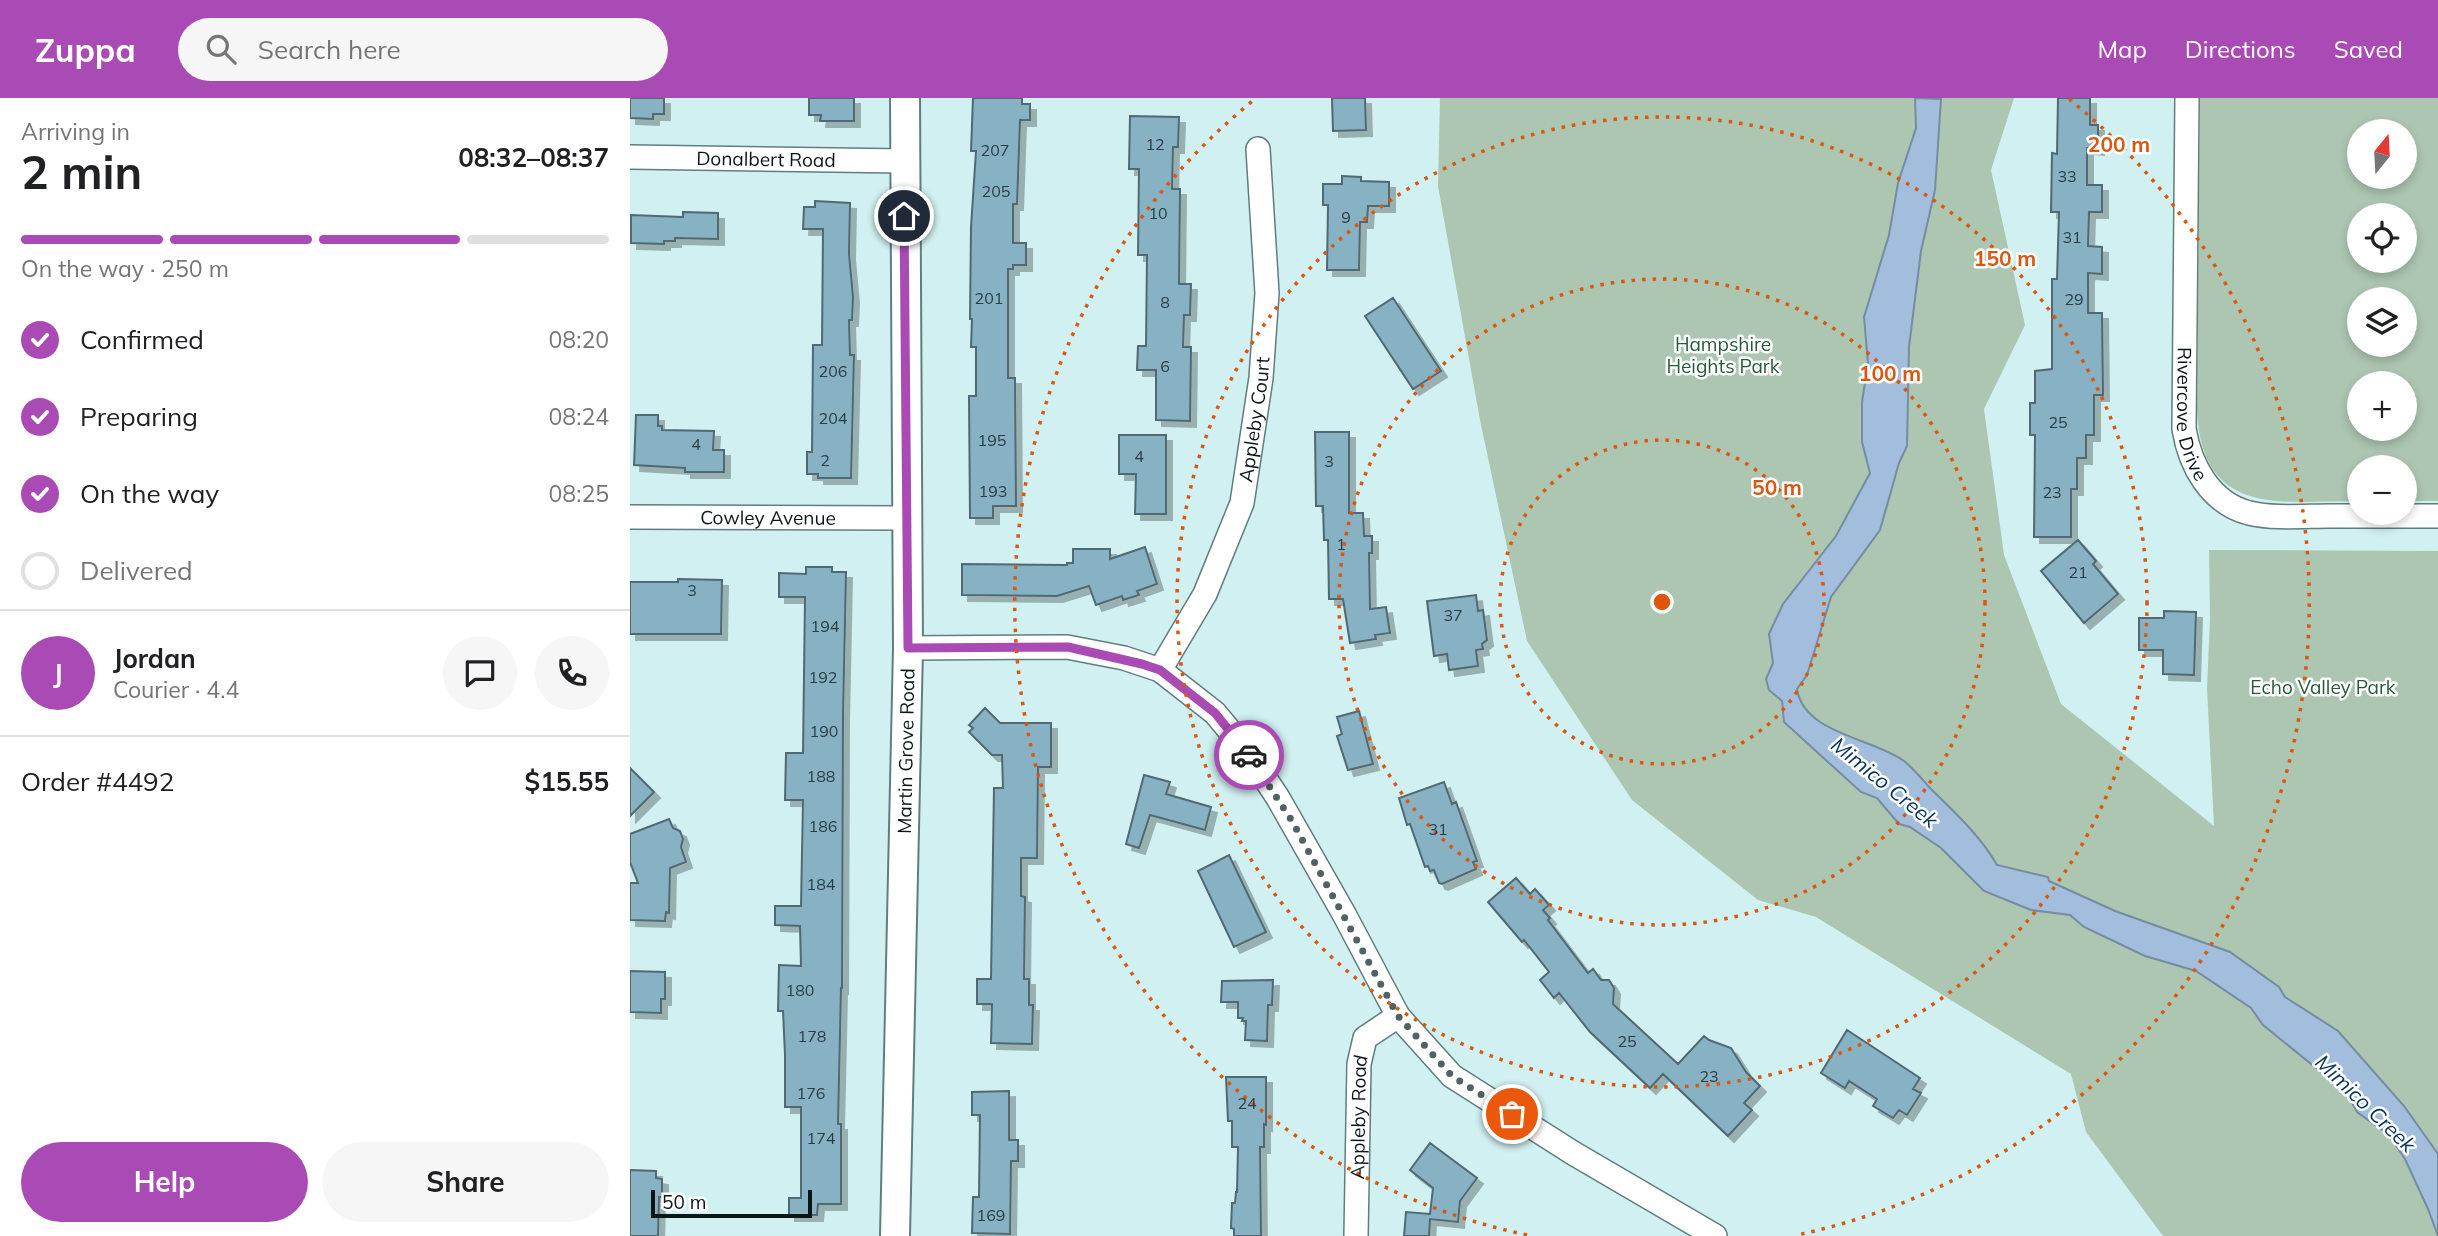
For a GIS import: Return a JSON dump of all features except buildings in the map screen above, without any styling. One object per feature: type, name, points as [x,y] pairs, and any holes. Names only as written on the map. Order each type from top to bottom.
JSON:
[{"type":"main road","name":"Martin Grove Road","points":[[895,1236],[908,648],[905,98]]},
{"type":"street","name":"Rivercove Drive","points":[[2187,98],[2184,429],[2189,453],[2196,469],[2218,496],[2249,513],[2297,516],[2438,516]]},
{"type":"street","name":"Appleby Court","points":[[1160,670],[1205,594],[1242,503],[1261,378],[1267,293],[1258,149]]},
{"type":"street","name":"Donalbert Road","points":[[630,157],[904,161]]},
{"type":"street","name":"Cowley Avenue","points":[[630,517],[907,518]]},
{"type":"street","points":[[908,648],[1068,647],[1124,658],[1160,670],[1215,713],[1249,754],[1292,821],[1398,1016],[1452,1076],[1573,1153],[1715,1236]]},
{"type":"street","name":"Appleby Road","points":[[1356,1236],[1359,1065],[1365,1038],[1398,1016]]},
{"type":"green space","name":"Hampshire Heights Park","points":[[1440,98],[2014,98],[1991,170],[2025,325],[1984,409],[2004,555],[2061,704],[2214,826],[2207,688],[2209,550],[2438,551],[2438,1236],[2163,1236],[2086,1132],[2071,1074],[1816,917],[1758,900],[1632,800],[1527,641],[1480,420],[1438,186]]},
{"type":"green space","points":[[2200,98],[2438,98],[2438,501],[2417,501],[2417,455],[2347,455],[2347,501],[2275,501],[2251,496],[2230,487],[2214,471],[2202,446],[2197,412]]},
{"type":"water","name":"Mimico Creek","points":[[1915,98],[1941,99],[1935,190],[1921,251],[1909,347],[1907,446],[1899,463],[1880,530],[1831,597],[1807,675],[1797,689],[1802,704],[1812,716],[1826,725],[1904,761],[1975,834],[1997,865],[2048,877],[2049,881],[2115,911],[2230,952],[2279,987],[2285,997],[2338,1031],[2404,1106],[2438,1154],[2438,1236],[2405,1159],[2389,1135],[2357,1112],[2347,1093],[2263,1025],[2251,1008],[2196,971],[2145,956],[2084,927],[2070,915],[2031,910],[1984,891],[1941,848],[1910,827],[1899,824],[1877,798],[1861,792],[1784,722],[1782,701],[1769,690],[1766,679],[1773,663],[1769,634],[1783,604],[1836,536],[1870,473],[1862,442],[1862,402],[1868,363],[1864,317],[1889,235],[1898,183],[1916,128]]},
{"type":"way so far","points":[[1249,755],[1292,821],[1398,1016],[1452,1076],[1512,1114]]},
{"type":"route","points":[[904,216],[908,648],[1049,646],[1124,658],[1160,670],[1215,713],[1249,755]]},
{"type":"park label","name":"Echo Valley Park","points":[[2323,687]]}]
